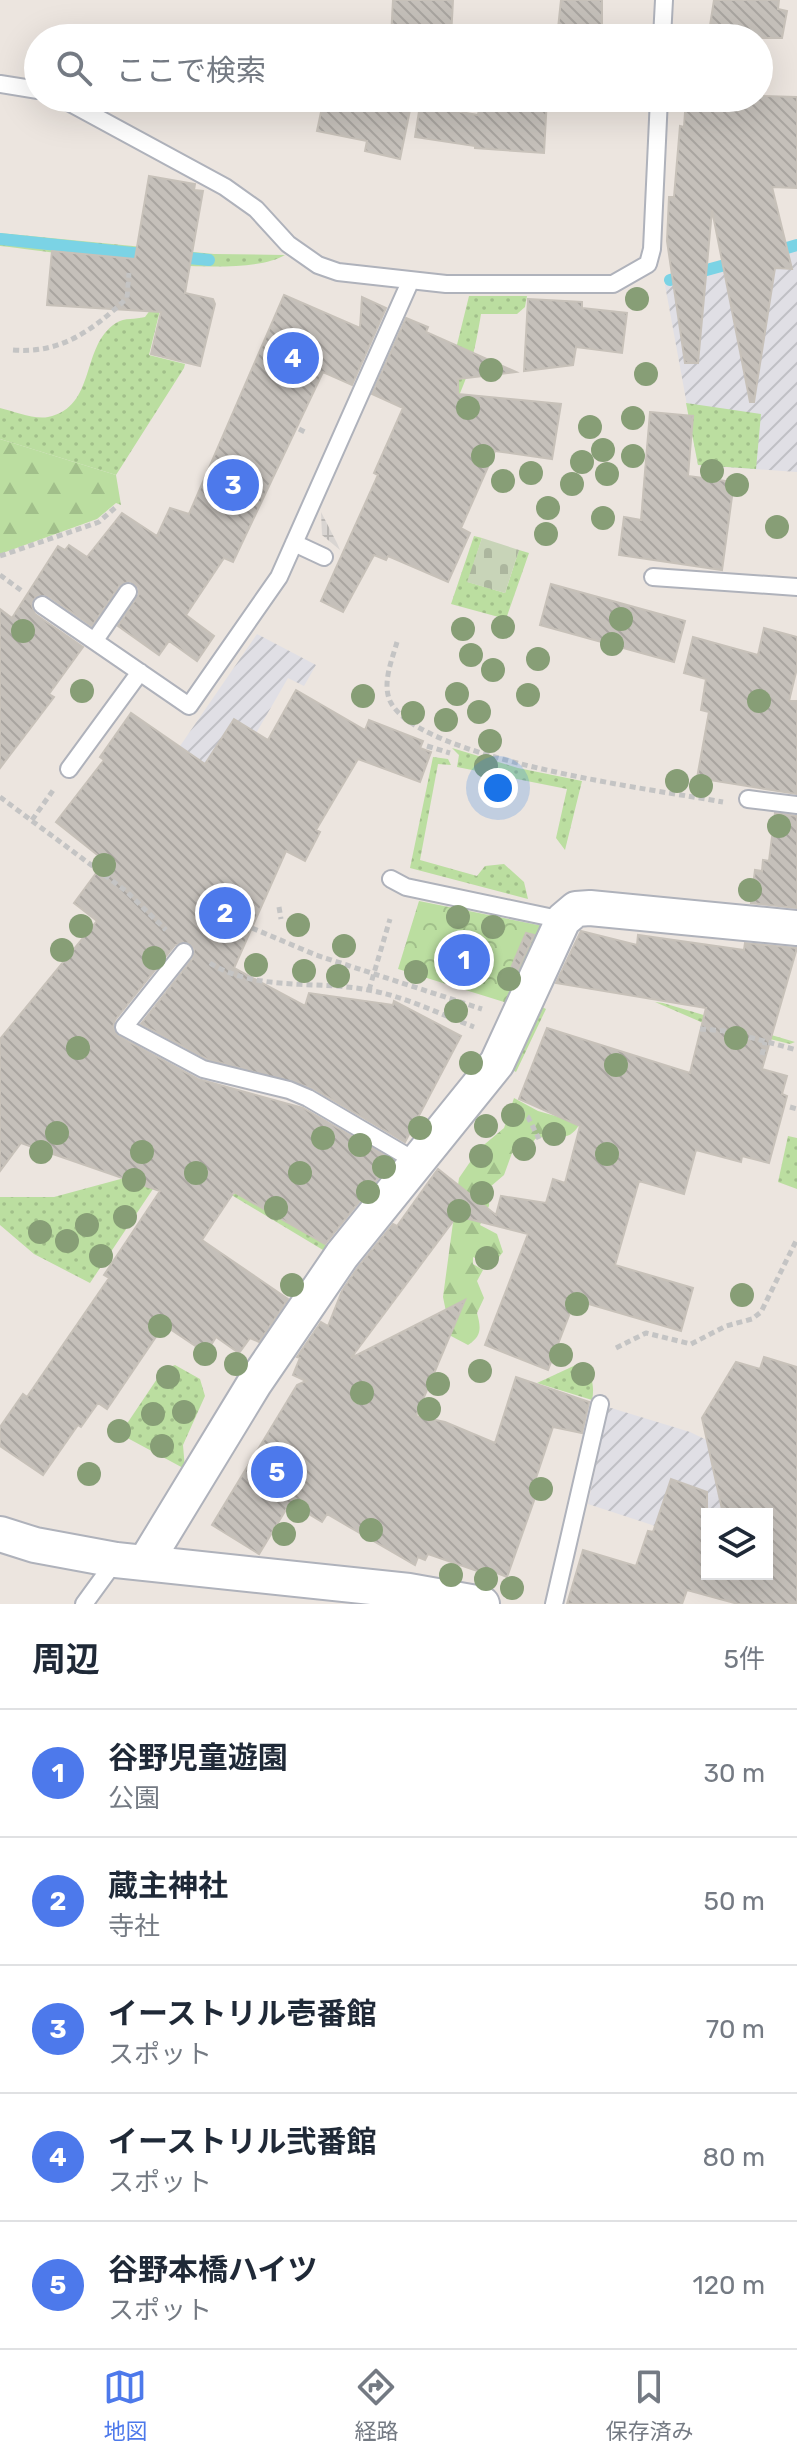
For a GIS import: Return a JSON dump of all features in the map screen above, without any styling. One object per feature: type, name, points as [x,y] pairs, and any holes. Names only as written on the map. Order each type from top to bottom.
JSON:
[{"type":"street","points":[[130,1561],[342,1255],[481,1084],[501,1026],[563,920],[576,909],[590,908],[797,928]]},
{"type":"street","points":[[0,1534],[35,1545],[130,1561],[409,1591],[482,1604]]},
{"type":"lane","points":[[663,24],[664,0]]},
{"type":"lane","points":[[0,84],[24,88]]},
{"type":"lane","points":[[87,112],[225,187],[256,209],[288,244],[318,265],[338,272],[410,282],[613,284],[648,264],[652,249],[658,112]]},
{"type":"lane","points":[[42,605],[189,706],[279,577],[410,282]]},
{"type":"lane","points":[[294,543],[324,557]]},
{"type":"lane","points":[[653,577],[797,587]]},
{"type":"lane","points":[[95,640],[128,592]]},
{"type":"lane","points":[[69,769],[140,672]]},
{"type":"lane","points":[[748,799],[797,805]]},
{"type":"lane","points":[[391,879],[406,887],[563,920]]},
{"type":"lane","points":[[184,952],[124,1027],[203,1069],[289,1090],[308,1098],[417,1162]]},
{"type":"lane","points":[[554,1604],[600,1404]]},
{"type":"lane","points":[[84,1604],[130,1561]]},
{"type":"path","points":[[13,350],[49,349],[93,329],[127,298],[129,273]]},
{"type":"path","points":[[0,556],[99,522],[117,506]]},
{"type":"path","points":[[397,642],[387,685],[389,699],[404,718],[439,739],[521,765],[732,804],[748,799]]},
{"type":"path","points":[[427,746],[450,753]]},
{"type":"path","points":[[31,820],[69,769]]},
{"type":"path","points":[[0,797],[126,891],[172,935],[184,952],[237,975],[369,990],[501,1026]]},
{"type":"path","points":[[279,907],[281,919]]},
{"type":"path","points":[[369,990],[390,919]]},
{"type":"path","points":[[252,928],[316,955],[374,973],[501,1026]]},
{"type":"path","points":[[700,1029],[727,1031],[797,1050]]},
{"type":"path","points":[[762,1055],[765,1042]]},
{"type":"path","points":[[481,1084],[507,1099],[514,1109],[528,1117],[539,1139]]},
{"type":"path","points":[[790,1107],[797,1109]]},
{"type":"path","points":[[616,1348],[646,1333],[691,1344],[726,1326],[752,1319],[761,1312],[797,1239]]},
{"type":"shaded area","points":[[797,250],[797,472],[698,465],[665,285]]},
{"type":"shaded area","points":[[321,512],[337,543],[340,550],[322,535]]},
{"type":"shaded area","points":[[257,634],[316,665],[304,686],[288,678],[199,832],[147,794]]},
{"type":"shaded area","points":[[608,1407],[690,1432],[742,1457],[764,1508],[701,1508],[701,1541],[588,1504]]},
{"type":"green space","points":[[0,233],[214,254],[285,255],[262,263],[229,266],[147,263],[0,246],[0,240],[27,242],[27,246],[213,264],[212,257],[0,237]]},
{"type":"green space","points":[[165,290],[149,355],[185,364],[184,368],[116,475],[0,439],[0,408],[43,418],[64,411],[82,389],[97,346],[105,333],[119,321],[145,317]]},
{"type":"green space","points":[[469,296],[527,296],[525,307],[517,314],[481,314],[466,377],[453,407],[435,434]]},
{"type":"green space","points":[[686,403],[761,414],[756,469],[698,465]]},
{"type":"green space","points":[[0,439],[116,475],[121,505],[116,503],[97,519],[0,554]]},
{"type":"green space","points":[[474,536],[482,538],[468,582],[505,593],[519,550],[529,553],[506,619],[451,604]]},
{"type":"green space","points":[[482,538],[519,550],[505,593],[467,582]]},
{"type":"green space","points":[[452,748],[518,768],[582,781],[565,850],[556,838],[567,789],[457,767],[459,755]]},
{"type":"green space","points":[[433,757],[448,759],[451,765],[438,764],[420,860],[477,876],[485,866],[504,864],[524,882],[528,899],[410,868]]},
{"type":"green space","points":[[419,901],[543,926],[508,1008],[504,1002],[398,969]]},
{"type":"green space","points":[[655,1002],[795,1042],[790,1044],[701,1022]]},
{"type":"green space","points":[[538,1005],[546,1009],[516,1072],[509,1068]]},
{"type":"green space","points":[[514,1098],[538,1111],[580,1123],[571,1134],[535,1139],[526,1150],[512,1153],[504,1175],[490,1187],[489,1206],[480,1225],[497,1234],[503,1252],[495,1262],[487,1264],[473,1257],[473,1264],[483,1270],[477,1281],[484,1298],[477,1313],[478,1335],[468,1345],[451,1336],[443,1297],[459,1178],[479,1149],[504,1128]]},
{"type":"green space","points":[[788,1136],[797,1138],[797,1189],[778,1182]]},
{"type":"green space","points":[[128,1177],[159,1180],[90,1283],[34,1254],[0,1225],[0,1197],[54,1197]]},
{"type":"green space","points":[[215,1177],[331,1248],[328,1253],[203,1178]]},
{"type":"green space","points":[[580,1363],[592,1379],[592,1400],[537,1383]]},
{"type":"green space","points":[[175,1365],[200,1379],[205,1396],[183,1445],[185,1469],[120,1434],[163,1370]]},
{"type":"building","points":[[393,0],[453,0],[452,24],[392,24]]},
{"type":"building","points":[[561,0],[602,0],[602,24],[558,24]]},
{"type":"building","points":[[714,0],[779,0],[778,9],[787,11],[782,38],[773,38],[773,24],[710,24]]},
{"type":"building","points":[[773,96],[797,97],[797,188],[772,187],[792,269],[775,268],[754,402],[750,402],[712,210],[698,363],[685,363],[667,241],[669,197],[674,197],[680,126],[684,127],[685,112],[773,112]]},
{"type":"building","points":[[321,112],[410,112],[400,159],[365,151],[367,141],[317,131]]},
{"type":"building","points":[[419,112],[478,115],[479,112],[546,112],[544,153],[475,148],[415,137]]},
{"type":"building","points":[[149,176],[195,184],[194,190],[203,191],[185,293],[213,299],[215,304],[200,366],[151,354],[161,312],[47,305],[52,251],[135,259]]},
{"type":"building","points":[[284,295],[360,328],[362,297],[386,308],[352,385],[323,372],[233,562],[224,558],[186,615],[214,636],[197,661],[169,641],[159,655],[118,626],[139,594],[138,587],[130,581],[119,586],[92,626],[48,596],[37,596],[31,603],[35,614],[83,647],[49,694],[54,697],[0,768],[0,609],[12,618],[58,546],[65,550],[69,545],[87,557],[122,513],[157,536],[170,508],[189,514]]},
{"type":"building","points":[[528,299],[582,302],[582,308],[627,313],[622,353],[576,347],[573,365],[524,371]]},
{"type":"building","points":[[406,318],[428,327],[426,332],[516,372],[458,379],[458,394],[561,404],[552,459],[495,451],[461,528],[470,533],[448,582],[388,556],[386,560],[374,555],[343,612],[321,601],[378,475],[374,473],[403,408],[372,394]]},
{"type":"building","points":[[650,412],[693,416],[688,476],[734,482],[722,570],[619,555],[624,517],[641,520]]},
{"type":"building","points":[[551,584],[685,621],[674,662],[540,625]]},
{"type":"building","points":[[764,628],[797,637],[797,668],[789,701],[797,701],[797,794],[697,778],[709,712],[701,710],[706,679],[684,673],[693,637],[758,655]]},
{"type":"building","points":[[296,690],[365,730],[369,720],[423,741],[420,748],[431,752],[420,782],[358,759],[316,830],[320,832],[305,861],[286,851],[234,968],[305,1006],[309,993],[393,1005],[394,1001],[461,1036],[405,1142],[312,1088],[207,1059],[141,1024],[193,958],[194,949],[190,943],[175,945],[115,1020],[113,1027],[118,1036],[198,1079],[303,1108],[393,1160],[325,1244],[234,1192],[202,1240],[288,1299],[259,1342],[250,1338],[239,1353],[216,1337],[206,1353],[164,1325],[107,1409],[98,1403],[81,1427],[78,1425],[43,1475],[0,1446],[0,1427],[23,1394],[27,1397],[109,1278],[104,1275],[160,1191],[21,1143],[0,1171],[0,1039],[97,921],[74,903],[105,861],[56,822],[104,760],[100,757],[131,713],[205,764],[234,719],[268,740]]},
{"type":"building","points":[[775,813],[797,816],[797,908],[751,903],[755,870],[762,871],[763,860],[769,861]]},
{"type":"building","points":[[581,931],[637,945],[638,935],[744,950],[745,943],[797,948],[762,1069],[787,1076],[782,1094],[787,1096],[769,1163],[742,1156],[741,1162],[696,1150],[684,1194],[639,1181],[615,1265],[693,1288],[681,1331],[575,1300],[548,1370],[485,1345],[528,1234],[457,1216],[351,1358],[465,1300],[416,1416],[445,1422],[495,1443],[516,1377],[589,1402],[582,1433],[553,1427],[532,1490],[536,1495],[507,1577],[481,1567],[480,1572],[428,1554],[425,1560],[418,1557],[415,1565],[327,1514],[322,1522],[290,1503],[259,1554],[212,1525],[297,1385],[306,1381],[293,1375],[300,1358],[297,1357],[321,1322],[328,1326],[342,1291],[358,1267],[393,1224],[397,1226],[438,1169],[496,1215],[501,1196],[546,1203],[553,1179],[565,1183],[580,1126],[519,1099],[547,1028],[690,1073],[706,1008],[556,983]]},
{"type":"building","points":[[526,933],[534,935],[515,976],[508,975]]},
{"type":"building","points":[[764,1357],[797,1367],[797,1604],[738,1604],[687,1590],[682,1604],[567,1604],[583,1550],[636,1566],[648,1531],[653,1532],[671,1479],[707,1492],[707,1508],[701,1508],[701,1580],[773,1580],[773,1508],[722,1508],[702,1418],[736,1362],[760,1369]]},
{"type":"waterway","points":[[0,239],[152,255]]},
{"type":"waterway","points":[[773,252],[797,245]]},
{"type":"waterway","points":[[178,257],[209,260]]},
{"type":"waterway","points":[[670,280],[736,262]]},
{"type":"place","name":"イーストリル弐番館","points":[[293,358]]},
{"type":"place","name":"イーストリル壱番館","points":[[233,485]]},
{"type":"place","name":"蔵主神社","points":[[225,913]]},
{"type":"place","name":"谷野児童遊園","points":[[464,960]]},
{"type":"place","name":"谷野本橋ハイツ","points":[[277,1472]]}]
